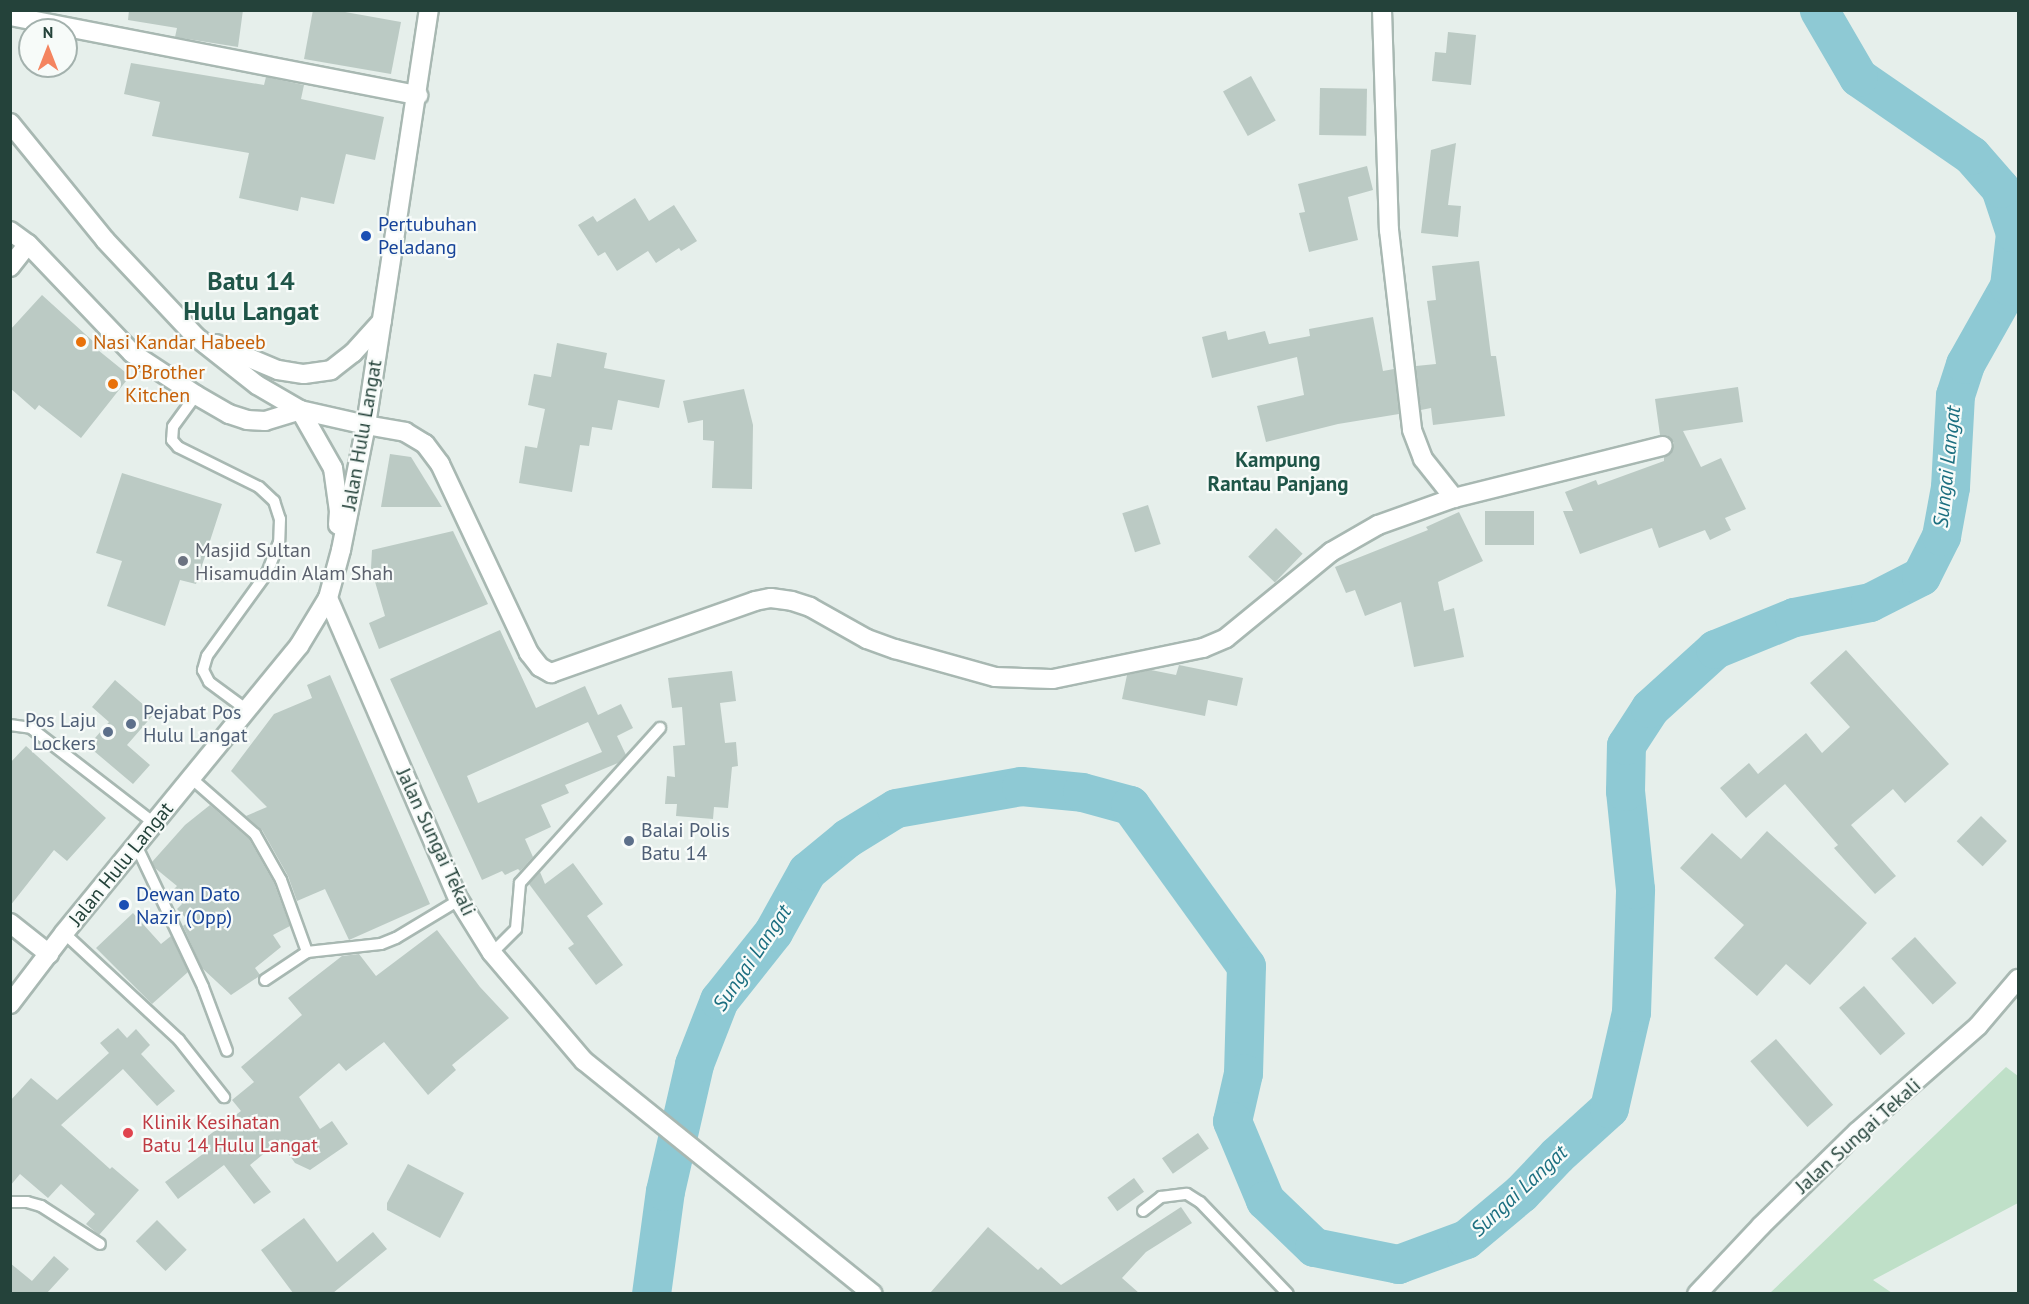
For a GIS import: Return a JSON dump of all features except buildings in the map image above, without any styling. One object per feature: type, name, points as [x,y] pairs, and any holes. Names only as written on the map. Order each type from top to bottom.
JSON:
[{"type":"street","name":"Jalan Hulu Langat","points":[[10,1004],[64,933],[299,646],[328,598],[341,550],[366,425],[429,10]]},
{"type":"street","points":[[1382,10],[1389,230],[1412,430],[1423,459],[1454,498]]},
{"type":"street","points":[[10,16],[418,94]]},
{"type":"street","points":[[10,123],[105,240],[195,336],[257,385],[300,410],[405,432],[425,444],[440,464],[530,652],[540,667],[551,673],[755,601],[771,598],[810,607],[867,639],[895,649],[995,676],[1053,679],[1203,648],[1226,638],[1331,552],[1378,525],[1454,498],[1663,446]]},
{"type":"street","points":[[10,231],[28,244],[132,354],[196,395],[228,414],[246,420],[264,421],[300,410]]},
{"type":"street","points":[[10,267],[28,244]]},
{"type":"street","points":[[195,336],[278,370],[304,374],[331,370],[353,354],[382,321]]},
{"type":"street","points":[[300,410],[333,468],[339,511],[328,598]]},
{"type":"street","name":"Jalan Sungai Tekali","points":[[328,598],[459,900],[492,953],[584,1061],[873,1293]]},
{"type":"street","points":[[10,923],[49,954]]},
{"type":"street","name":"Jalan Sungai Tekali","points":[[1697,1293],[1761,1226],[1849,1140],[1978,1026],[2019,979]]},
{"type":"lane","points":[[196,395],[173,427],[172,440],[178,447],[260,487],[274,501],[280,519],[279,542],[267,573],[207,657],[203,670],[209,682],[247,710]]},
{"type":"lane","points":[[10,725],[30,728],[154,823]]},
{"type":"lane","points":[[492,953],[509,939],[516,929],[520,883],[660,728]]},
{"type":"lane","points":[[191,778],[255,834],[281,880],[307,952]]},
{"type":"lane","points":[[136,844],[203,987],[227,1051]]},
{"type":"lane","points":[[264,980],[307,952],[381,944],[396,938],[459,900]]},
{"type":"lane","points":[[64,933],[179,1040],[224,1097]]},
{"type":"lane","points":[[1143,1211],[1161,1197],[1187,1194],[1200,1202],[1288,1293]]},
{"type":"lane","points":[[10,1202],[27,1202],[41,1206],[100,1244]]},
{"type":"green space","points":[[2006,1067],[2018,1076],[2018,1203],[1873,1280],[1892,1293],[1770,1293]]},
{"type":"waterway","name":"Sungai Langat","points":[[651,1294],[665,1191],[694,1064],[719,1000],[773,932],[807,871],[847,838],[896,808],[1021,786],[1082,792],[1130,805],[1246,966],[1243,1073],[1232,1121],[1265,1200],[1314,1247],[1398,1264],[1466,1239],[1521,1193],[1557,1155],[1609,1108],[1631,1012],[1635,889],[1625,791],[1626,745],[1650,708],[1715,649],[1794,617],[1870,602],[1921,576],[1941,536],[1950,487],[1955,395],[1965,364],[2009,286],[2015,233],[2000,188],[1971,155],[1858,77],[1819,10]]},
{"type":"place","name":"Pertubuhan Peladang","points":[[366,236]]},
{"type":"place","name":"Nasi Kandar Habeeb","points":[[81,342]]},
{"type":"place","name":"D’Brother Kitchen","points":[[113,384]]},
{"type":"place","name":"Masjid Sultan Hisamuddin Alam Shah","points":[[183,561]]},
{"type":"place","name":"Pejabat Pos Hulu Langat","points":[[131,724]]},
{"type":"place","name":"Pos Laju Lockers","points":[[108,732]]},
{"type":"place","name":"Balai Polis Batu 14","points":[[629,841]]},
{"type":"place","name":"Dewan Dato Nazir (Opp)","points":[[124,905]]},
{"type":"place","name":"Klinik Kesihatan Batu 14 Hulu Langat","points":[[128,1133]]},
{"type":"district","name":"Batu 14 Hulu Langat","points":[[251,296]]},
{"type":"district","name":"Kampung Rantau Panjang","points":[[1278,472]]}]
